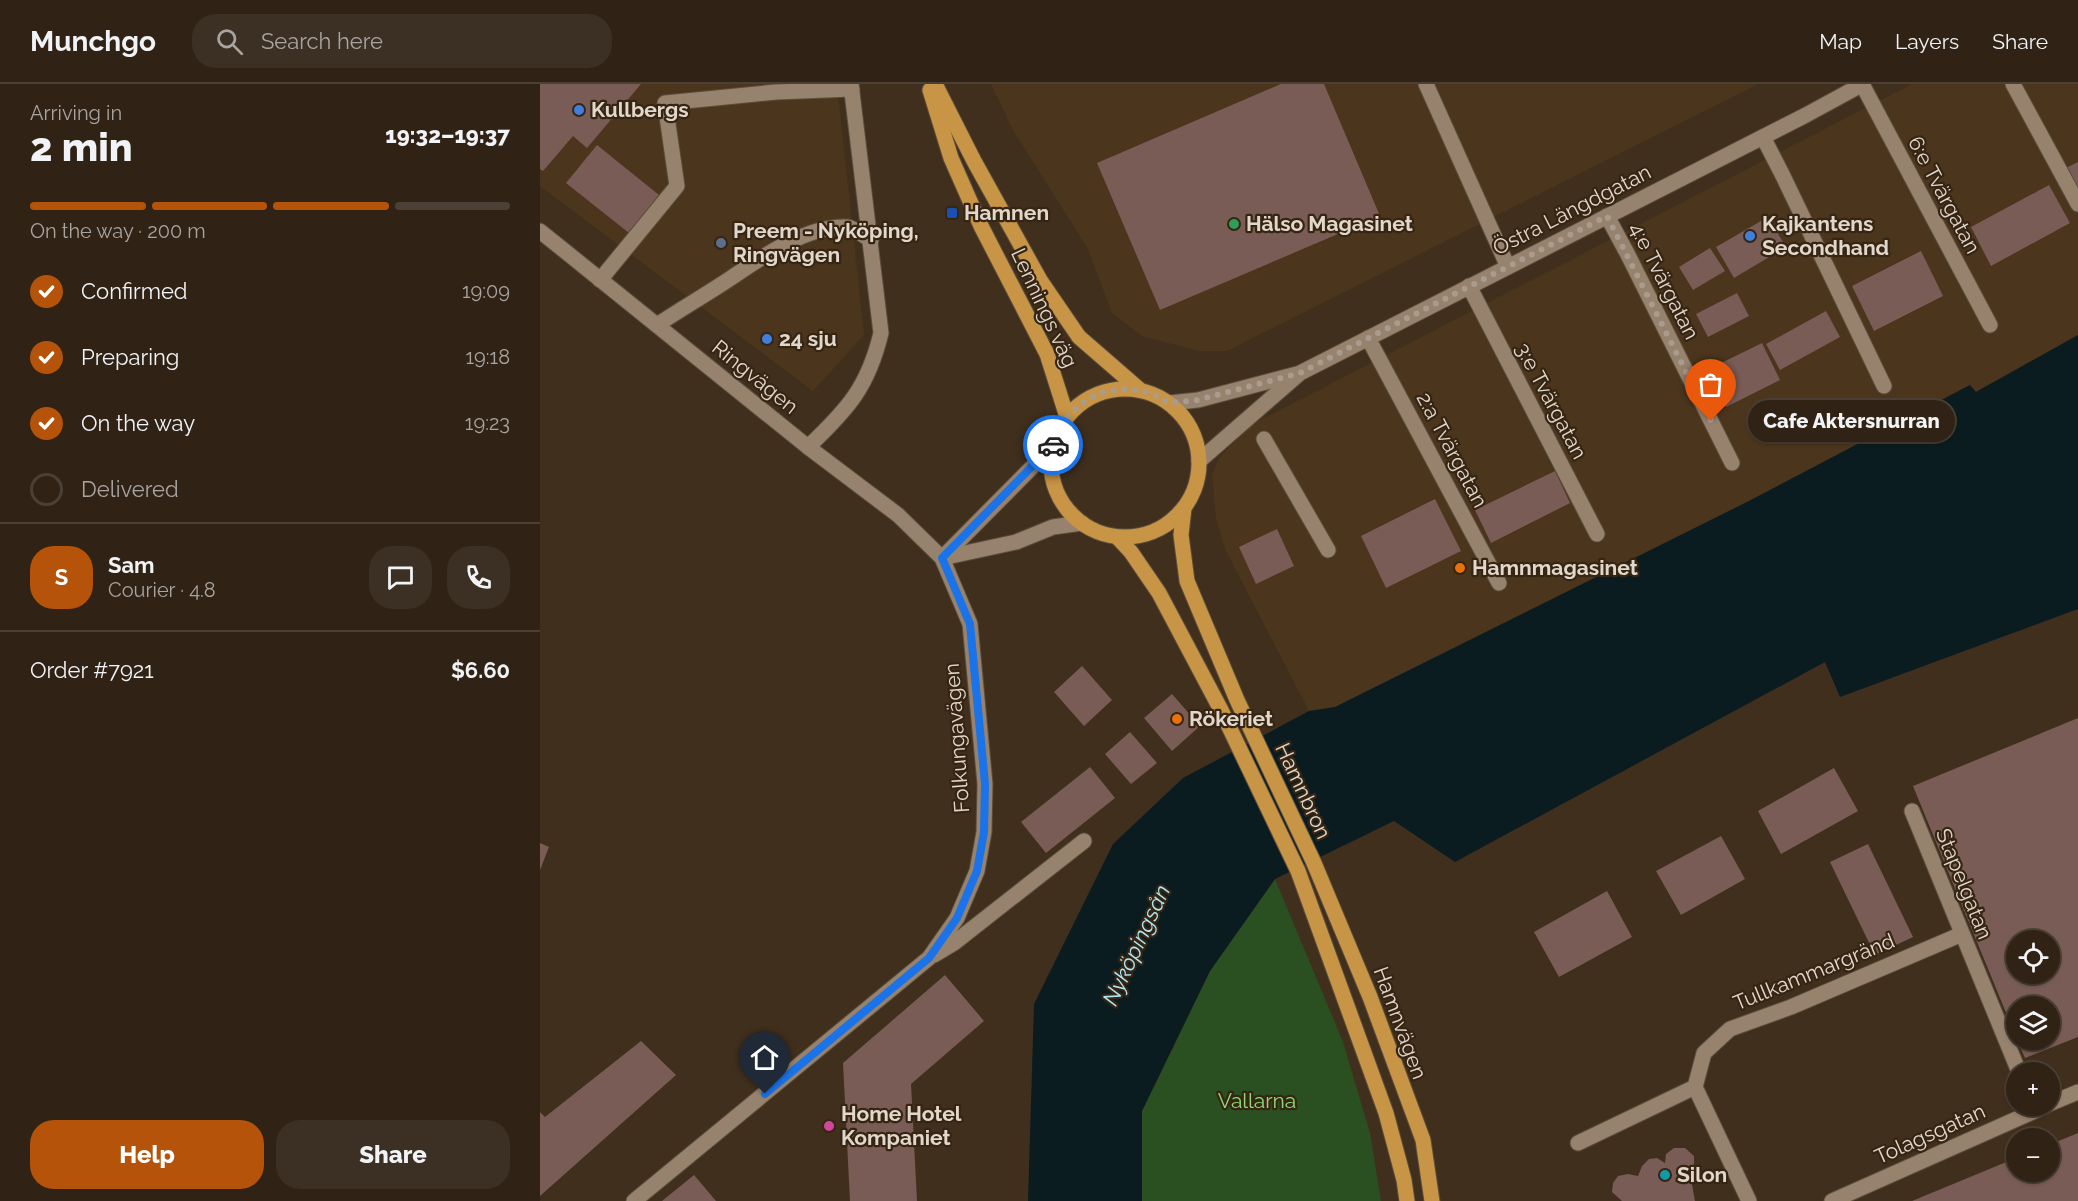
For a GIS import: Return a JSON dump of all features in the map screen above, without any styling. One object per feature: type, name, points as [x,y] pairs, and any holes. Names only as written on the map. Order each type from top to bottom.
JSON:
[{"type":"main road","name":"Lennings väg","points":[[928,84],[951,158],[981,226],[1047,354],[1067,417]]},
{"type":"main road","name":"Lennings väg","points":[[935,84],[974,161],[1040,280],[1079,337],[1140,390]]},
{"type":"main road","points":[[1120,389],[1140,390],[1169,403],[1182,414],[1191,428],[1197,444],[1199,461],[1196,486],[1184,508],[1171,522],[1154,531],[1136,536],[1117,537],[1098,532],[1082,523],[1066,508],[1056,489],[1051,467],[1053,446],[1067,417],[1082,403],[1100,393],[1120,389]]},
{"type":"main road","name":"Hamnbron","points":[[1184,508],[1181,535],[1187,581],[1255,737],[1314,863]]},
{"type":"main road","name":"Hamnbron","points":[[1117,537],[1131,552],[1159,593],[1221,710],[1298,871]]},
{"type":"main road","name":"Hamnvägen","points":[[1314,863],[1370,998],[1423,1140],[1432,1201]]},
{"type":"main road","name":"Hamnvägen","points":[[1298,871],[1386,1113],[1404,1180],[1407,1201]]},
{"type":"street","points":[[1426,84],[1508,267]]},
{"type":"street","name":"Östra Längdgatan","points":[[1169,403],[1198,400],[1300,373],[1763,137],[1862,84]]},
{"type":"street","name":"6:e Tvärgatan","points":[[1862,84],[1990,325]]},
{"type":"street","points":[[2013,84],[2078,204]]},
{"type":"street","points":[[600,280],[677,186],[665,103],[851,86],[881,333],[875,358],[859,391],[840,416],[808,447]]},
{"type":"street","points":[[1763,137],[1784,176],[1884,386]]},
{"type":"street","name":"4:e Tvärgatan","points":[[1607,216],[1732,463]]},
{"type":"street","points":[[657,325],[756,260],[805,236],[828,229],[850,227],[871,240]]},
{"type":"street","name":"Ringvägen","points":[[540,231],[808,447],[898,515],[942,558]]},
{"type":"street","name":"3:e Tvärgatan","points":[[1469,286],[1597,534]]},
{"type":"street","name":"2:a Tvärgatan","points":[[1368,338],[1498,583]]},
{"type":"street","name":"Östra Längdgatan","points":[[1199,461],[1300,373]]},
{"type":"street","points":[[1264,439],[1328,550]]},
{"type":"street","points":[[942,558],[1053,446]]},
{"type":"street","points":[[942,558],[1016,542],[1053,527],[1082,523]]},
{"type":"street","name":"Folkungavägen","points":[[634,1201],[929,958],[957,918],[977,871],[984,832],[985,784],[970,624],[942,558]]},
{"type":"street","name":"Stapelgatan","points":[[1912,810],[2015,1062]]},
{"type":"street","points":[[929,958],[954,943],[1084,841]]},
{"type":"street","name":"Tullkammargränd","points":[[1695,1087],[1704,1053],[1730,1029],[1791,1007],[1962,934]]},
{"type":"street","points":[[1578,1143],[1695,1087],[1749,1201]]},
{"type":"street","name":"Tolagsgatan","points":[[2060,1099],[2078,1092]]},
{"type":"street","name":"Tolagsgatan","points":[[1832,1201],[2018,1116]]},
{"type":"shaded area","points":[[540,84],[837,84],[864,335],[813,391],[540,186]]},
{"type":"shaded area","points":[[991,84],[1758,84],[1227,351],[1199,351],[1142,336],[1112,313],[1088,249],[1013,130]]},
{"type":"shaded area","points":[[1912,84],[2078,84],[2078,335],[1975,392],[1970,385],[1747,502],[1335,707],[1309,711],[1225,549],[1216,518],[1212,474],[1220,457],[1249,426]]},
{"type":"green space","name":"Vallarna","points":[[1275,879],[1343,1042],[1370,1133],[1381,1201],[1142,1201],[1142,1111],[1210,971]]},
{"type":"water","name":"Nyköpingsån","points":[[2078,335],[2078,609],[1840,697],[1825,662],[1455,862],[1394,821],[1275,879],[1210,971],[1142,1111],[1142,1201],[1028,1201],[1034,1004],[1113,844],[1183,778],[1309,711],[1335,707],[1747,502],[1970,385],[1976,392]]},
{"type":"building","name":"Kullbergs","points":[[540,84],[641,84],[587,148],[573,136],[543,171],[540,169]]},
{"type":"building","points":[[1281,84],[1324,84],[1380,216],[1160,310],[1097,163]]},
{"type":"building","points":[[597,145],[659,195],[629,233],[566,183]]},
{"type":"building","points":[[2078,162],[2078,189],[2066,168]]},
{"type":"building","points":[[2049,185],[2070,223],[1991,266],[1971,227]]},
{"type":"building","points":[[1768,217],[1786,247],[1734,278],[1716,247]]},
{"type":"building","points":[[1710,248],[1725,271],[1693,290],[1679,267]]},
{"type":"building","points":[[1921,251],[1943,296],[1874,331],[1852,286]]},
{"type":"building","points":[[1737,293],[1749,316],[1708,337],[1696,314]]},
{"type":"building","points":[[1826,311],[1840,337],[1780,370],[1766,344]]},
{"type":"building","points":[[1762,343],[1780,380],[1726,407],[1707,370]]},
{"type":"building","points":[[1555,471],[1570,503],[1491,543],[1475,510]]},
{"type":"building","points":[[1435,499],[1461,551],[1386,588],[1361,536]]},
{"type":"building","points":[[1277,529],[1294,566],[1256,584],[1239,547]]},
{"type":"building","points":[[1082,666],[1112,700],[1084,726],[1054,692]]},
{"type":"building","points":[[1172,694],[1200,726],[1172,751],[1144,718]]},
{"type":"building","points":[[2078,718],[2078,1037],[2060,1044],[2060,996],[2006,996],[2006,1013],[1913,786]]},
{"type":"building","points":[[1130,732],[1157,763],[1131,784],[1105,754]]},
{"type":"building","points":[[1090,767],[1115,798],[1046,853],[1021,822]]},
{"type":"building","points":[[1834,768],[1858,811],[1781,854],[1758,811]]},
{"type":"building","points":[[1721,836],[1745,879],[1681,915],[1656,871]]},
{"type":"building","points":[[540,843],[549,847],[540,870]]},
{"type":"building","points":[[1868,844],[1913,937],[1875,955],[1830,862]]},
{"type":"building","points":[[1607,891],[1632,937],[1559,977],[1534,932]]},
{"type":"building","points":[[945,975],[984,1021],[911,1084],[917,1201],[850,1201],[843,1063]]},
{"type":"building","points":[[641,1041],[676,1075],[540,1196],[540,1112],[545,1117]]},
{"type":"building","points":[[2021,1050],[2045,1050],[2025,1058]]},
{"type":"building","points":[[2078,1133],[2078,1201],[1912,1201],[2006,1162],[2006,1182],[2060,1182],[2060,1140]]},
{"type":"building","name":"Silon","points":[[1674,1148],[1685,1148],[1694,1156],[1694,1165],[1690,1173],[1695,1201],[1622,1201],[1612,1192],[1613,1183],[1618,1176],[1628,1174],[1638,1176],[1642,1166],[1649,1159],[1657,1158],[1665,1163],[1666,1154]]},
{"type":"building","points":[[694,1175],[716,1201],[662,1201]]},
{"type":"way so far","points":[[1053,445],[1067,417],[1082,403],[1100,393],[1120,389],[1140,390],[1169,403],[1198,400],[1300,373],[1607,216],[1711,421]]},
{"type":"place","name":"Kullbergs","points":[[579,110]]},
{"type":"place","name":"Hamnen","points":[[952,213]]},
{"type":"place","name":"Hälso Magasinet","points":[[1234,224]]},
{"type":"place","name":"Kajkantens Secondhand","points":[[1750,236]]},
{"type":"place","name":"Preem - Nyköping, Ringvägen","points":[[721,243]]},
{"type":"place","name":"24 sju","points":[[767,339]]},
{"type":"place","name":"Cafe Aktersnurran","points":[[1711,421]]},
{"type":"place","name":"Hamnmagasinet","points":[[1460,568]]},
{"type":"place","name":"Rökeriet","points":[[1177,719]]},
{"type":"place","name":"Home Hotel Kompaniet","points":[[829,1126]]},
{"type":"place","name":"Silon","points":[[1665,1175]]},
{"type":"route","points":[[765,1094],[929,958],[957,918],[977,871],[984,832],[985,784],[970,624],[942,558],[1053,445]]}]
